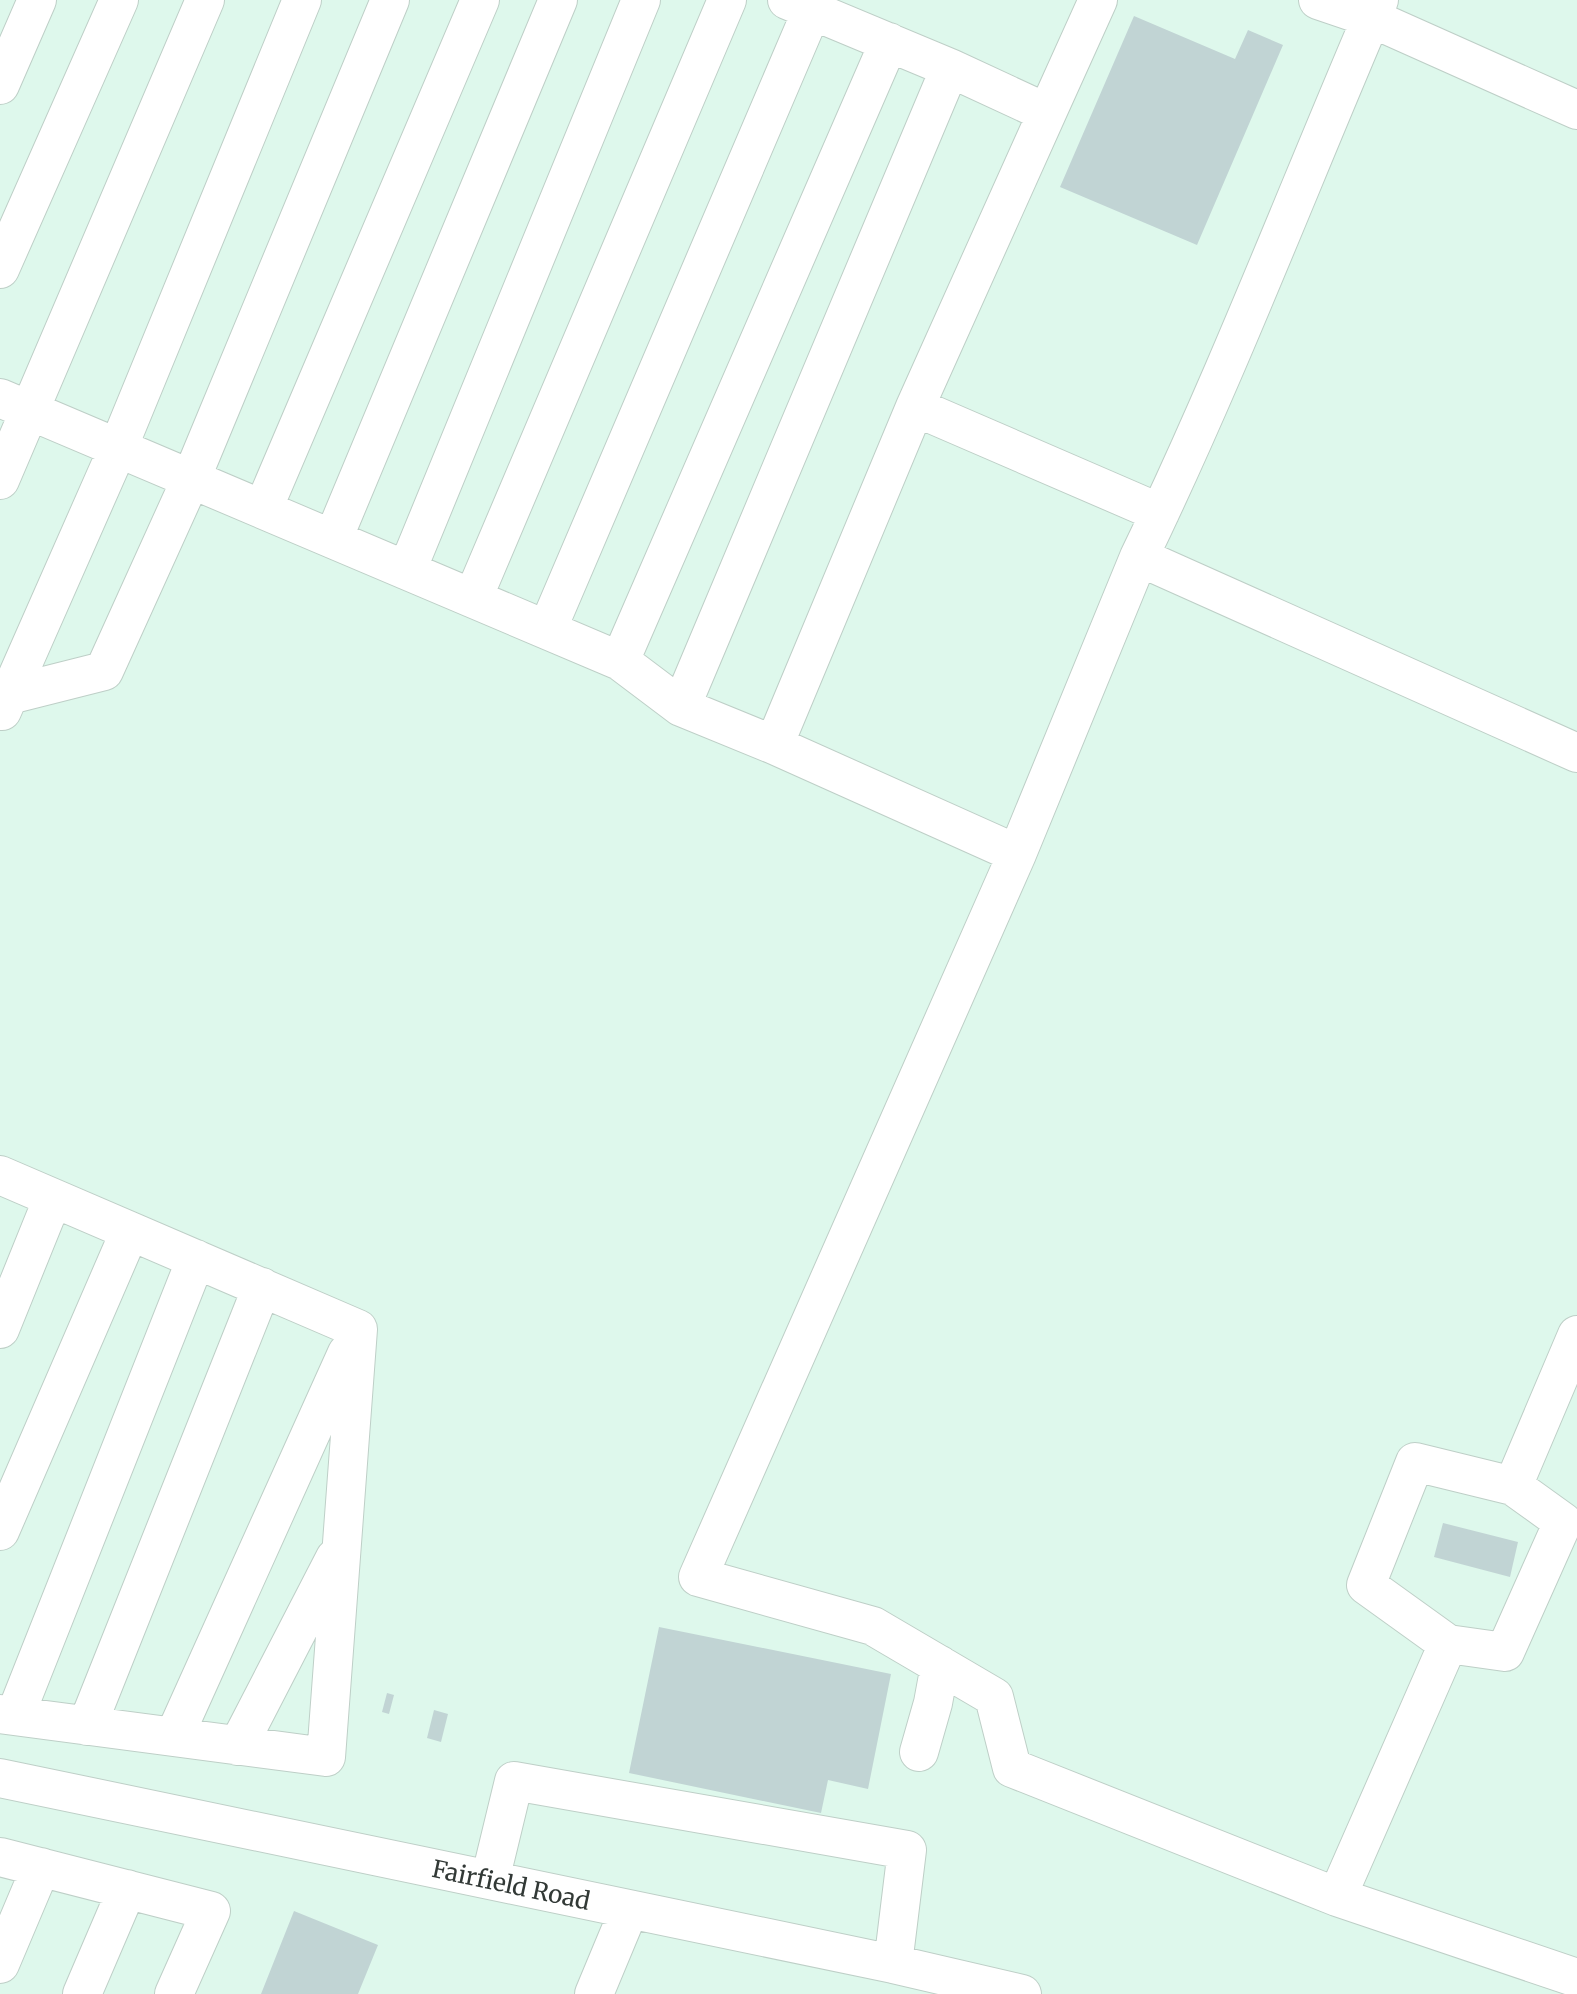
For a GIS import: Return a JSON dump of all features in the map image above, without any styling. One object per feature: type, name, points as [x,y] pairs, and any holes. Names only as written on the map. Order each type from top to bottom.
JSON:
[{"type":"street","points":[[0,85],[37,0]]},
{"type":"street","points":[[0,269],[119,0]]},
{"type":"street","points":[[0,480],[15,404],[205,0]]},
{"type":"street","points":[[5,705],[118,448],[302,0]]},
{"type":"street","points":[[5,705],[104,671],[191,479],[390,0]]},
{"type":"street","points":[[263,509],[480,0]]},
{"type":"street","points":[[333,539],[558,0]]},
{"type":"street","points":[[407,570],[641,0]]},
{"type":"street","points":[[473,598],[727,0]]},
{"type":"street","points":[[774,745],[915,407],[1098,0]]},
{"type":"street","points":[[1318,0],[1375,9],[1577,110]]},
{"type":"street","points":[[547,629],[800,5],[950,68],[1047,113]]},
{"type":"street","points":[[1375,9],[1274,253],[1139,557],[1017,854],[698,1577],[873,1626],[994,1697],[1012,1768],[1336,1897],[1577,1978]]},
{"type":"street","points":[[620,661],[889,42]]},
{"type":"street","points":[[681,707],[950,68]]},
{"type":"street","points":[[15,404],[620,661],[681,707],[774,745],[1017,854]]},
{"type":"street","points":[[915,407],[1160,513]]},
{"type":"street","points":[[1139,557],[1577,753]]},
{"type":"street","points":[[0,1175],[358,1329]]},
{"type":"street","points":[[0,1329],[53,1198]]},
{"type":"street","points":[[0,1531],[130,1231]]},
{"type":"street","points":[[196,1259],[7,1715],[326,1757],[358,1329]]},
{"type":"street","points":[[87,1726],[262,1287]]},
{"type":"street","points":[[174,1737],[358,1329]]},
{"type":"street","points":[[1513,1486],[1577,1335]]},
{"type":"street","points":[[1415,1462],[1513,1486],[1563,1522],[1505,1652],[1448,1644],[1366,1585],[1415,1462]]},
{"type":"street","points":[[238,1746],[342,1543]]},
{"type":"street","points":[[1336,1897],[1448,1644]]},
{"type":"street","points":[[919,1752],[933,1703],[940,1665]]},
{"type":"street","name":"Fairfield Road","points":[[0,1778],[893,1964],[1022,1994]]},
{"type":"street","points":[[490,1880],[514,1781],[907,1850],[893,1964]]},
{"type":"street","points":[[0,1857],[211,1911],[174,1994]]},
{"type":"street","points":[[0,1964],[41,1867]]},
{"type":"street","points":[[82,1994],[127,1889]]},
{"type":"street","points":[[594,1994],[629,1910]]},
{"type":"shaded area","points":[[0,0],[1577,0],[1577,1994],[0,1994]]},
{"type":"building","points":[[1134,16],[1235,59],[1248,30],[1283,45],[1197,245],[1060,187]]},
{"type":"building","points":[[1443,1523],[1518,1542],[1510,1577],[1434,1557]]},
{"type":"building","points":[[659,1627],[891,1674],[868,1789],[828,1780],[821,1813],[629,1773]]},
{"type":"building","points":[[387,1693],[394,1695],[389,1714],[382,1712]]},
{"type":"building","points":[[434,1710],[448,1714],[441,1742],[427,1738]]},
{"type":"building","points":[[294,1911],[378,1945],[358,1994],[261,1994]]}]
